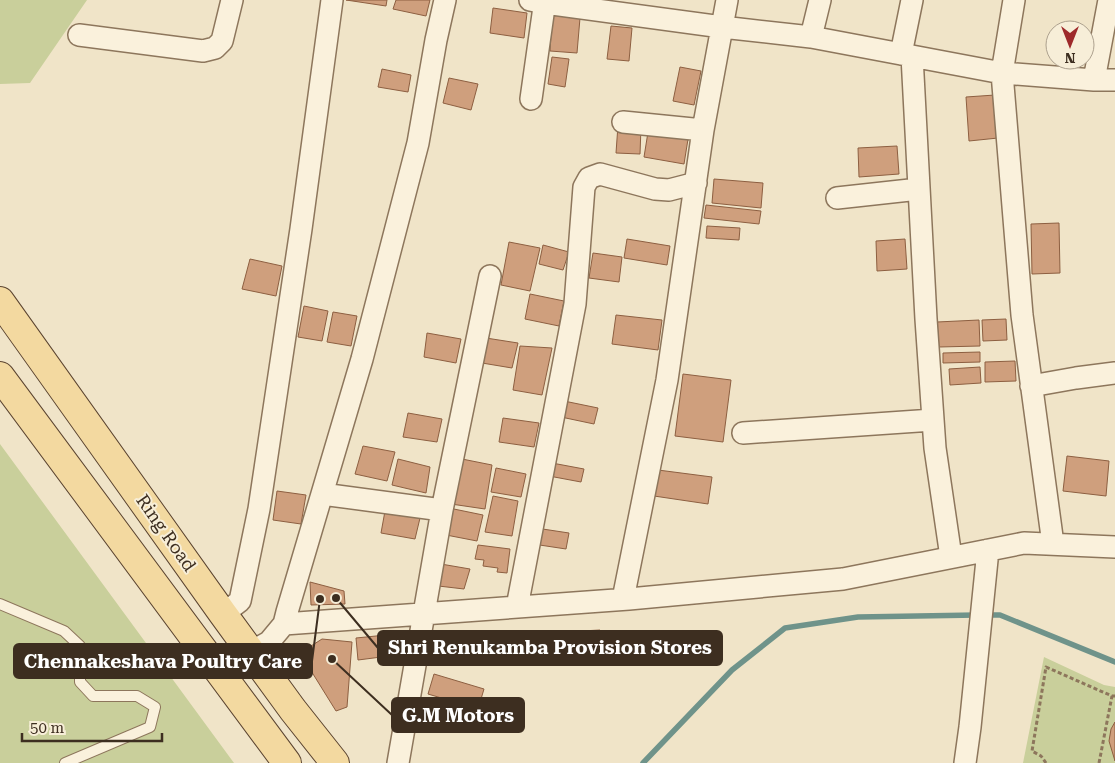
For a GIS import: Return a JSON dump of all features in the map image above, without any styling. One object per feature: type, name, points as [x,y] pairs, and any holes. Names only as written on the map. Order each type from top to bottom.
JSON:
[{"type":"main road","name":"Ring Road","points":[[0,301],[223,614],[293,710],[335,763]]},
{"type":"main road","points":[[0,376],[286,763]]},
{"type":"street","points":[[79,35],[202,50],[215,48],[222,41],[232,0]]},
{"type":"street","points":[[223,614],[240,602],[259,509],[302,220],[332,0]]},
{"type":"street","points":[[251,652],[269,642],[284,624],[362,359],[418,143],[445,0]]},
{"type":"street","points":[[623,599],[667,380],[703,130],[727,0]]},
{"type":"street","points":[[811,36],[820,0]]},
{"type":"street","points":[[912,0],[906,55],[919,189],[935,448],[951,557]]},
{"type":"street","points":[[1014,0],[1002,73],[1022,315],[1053,544]]},
{"type":"street","points":[[531,99],[540,1],[722,27],[811,36],[1002,73],[1105,80],[1109,0]]},
{"type":"street","points":[[623,122],[703,130]]},
{"type":"street","points":[[517,607],[575,304],[584,188],[589,178],[600,174],[655,189],[669,190],[696,183]]},
{"type":"street","points":[[837,198],[919,189]]},
{"type":"street","points":[[398,763],[442,510],[490,276]]},
{"type":"street","points":[[1032,386],[1115,373]]},
{"type":"street","points":[[743,432],[933,420]]},
{"type":"street","points":[[322,494],[442,510]]},
{"type":"street","points":[[284,624],[623,599],[843,579],[1024,543],[1115,547]]},
{"type":"street","points":[[964,763],[970,727],[988,550]]},
{"type":"lane","points":[[0,604],[64,631],[80,646],[80,682],[93,696],[137,696],[155,707],[150,727],[65,763]]},
{"type":"path","points":[[1046,763],[1041,756],[1032,751],[1046,667],[1113,696],[1099,763]]},
{"type":"green space","points":[[0,0],[87,0],[30,83],[0,84]]},
{"type":"green space","points":[[0,444],[234,763],[0,763]]},
{"type":"green space","points":[[1044,657],[1104,685],[1115,687],[1115,763],[1023,763]]},
{"type":"building","points":[[346,0],[387,0],[386,6]]},
{"type":"building","points":[[396,0],[430,0],[426,16],[393,9]]},
{"type":"building","points":[[493,8],[527,13],[524,38],[490,33]]},
{"type":"building","points":[[552,15],[580,18],[577,53],[550,51]]},
{"type":"building","points":[[611,26],[632,28],[629,61],[607,59]]},
{"type":"building","points":[[552,57],[569,59],[565,87],[548,84]]},
{"type":"building","points":[[680,67],[701,71],[694,105],[673,101]]},
{"type":"building","points":[[382,69],[411,75],[408,92],[378,87]]},
{"type":"building","points":[[449,78],[478,84],[471,110],[443,103]]},
{"type":"building","points":[[995,95],[998,138],[969,141],[966,97]]},
{"type":"building","points":[[618,125],[641,127],[640,154],[616,153]]},
{"type":"building","points":[[649,126],[689,133],[684,164],[644,157]]},
{"type":"building","points":[[897,146],[899,174],[859,177],[858,148]]},
{"type":"building","points":[[714,179],[763,183],[761,208],[712,203]]},
{"type":"building","points":[[706,205],[761,211],[759,224],[704,218]]},
{"type":"building","points":[[1059,223],[1060,273],[1032,274],[1031,224]]},
{"type":"building","points":[[707,226],[740,228],[739,240],[706,238]]},
{"type":"building","points":[[627,239],[670,246],[667,265],[624,258]]},
{"type":"building","points":[[905,239],[907,269],[877,271],[876,241]]},
{"type":"building","points":[[509,242],[540,248],[530,291],[501,285]]},
{"type":"building","points":[[543,245],[569,252],[563,270],[539,264]]},
{"type":"building","points":[[593,253],[622,257],[619,282],[589,278]]},
{"type":"building","points":[[250,259],[282,266],[276,296],[242,289]]},
{"type":"building","points":[[530,294],[564,301],[559,326],[525,319]]},
{"type":"building","points":[[304,306],[328,311],[322,341],[298,337]]},
{"type":"building","points":[[333,312],[357,316],[351,346],[327,342]]},
{"type":"building","points":[[616,315],[662,320],[658,350],[612,344]]},
{"type":"building","points":[[1006,319],[1007,340],[983,341],[982,320]]},
{"type":"building","points":[[979,320],[980,346],[939,347],[937,322]]},
{"type":"building","points":[[427,333],[461,339],[456,363],[424,357]]},
{"type":"building","points":[[486,338],[518,343],[512,368],[482,363]]},
{"type":"building","points":[[520,346],[552,348],[542,395],[513,390]]},
{"type":"building","points":[[980,352],[980,362],[943,363],[943,353]]},
{"type":"building","points":[[1015,361],[1016,381],[985,382],[985,362]]},
{"type":"building","points":[[980,367],[981,383],[950,385],[949,369]]},
{"type":"building","points":[[683,374],[731,380],[723,442],[675,436]]},
{"type":"building","points":[[564,401],[598,408],[594,424],[561,417]]},
{"type":"building","points":[[408,413],[442,419],[437,442],[403,437]]},
{"type":"building","points":[[503,418],[539,423],[534,447],[499,442]]},
{"type":"building","points":[[363,446],[395,452],[387,481],[355,474]]},
{"type":"building","points":[[1067,456],[1109,461],[1106,496],[1063,491]]},
{"type":"building","points":[[457,458],[492,465],[485,509],[451,504]]},
{"type":"building","points":[[398,459],[430,467],[426,493],[392,485]]},
{"type":"building","points":[[552,463],[584,469],[581,482],[549,476]]},
{"type":"building","points":[[496,468],[526,474],[521,497],[491,492]]},
{"type":"building","points":[[658,470],[712,477],[708,504],[654,496]]},
{"type":"building","points":[[277,491],[306,495],[301,524],[273,520]]},
{"type":"building","points":[[493,496],[518,501],[512,536],[485,532]]},
{"type":"building","points":[[449,508],[483,515],[477,541],[441,534]]},
{"type":"building","points":[[385,511],[420,518],[415,539],[381,533]]},
{"type":"building","points":[[536,528],[569,533],[566,549],[533,544]]},
{"type":"building","points":[[478,545],[510,549],[507,573],[497,572],[498,568],[483,566],[484,560],[475,559]]},
{"type":"building","points":[[435,563],[470,569],[464,589],[430,585]]},
{"type":"building","points":[[310,582],[344,591],[345,604],[311,605]]},
{"type":"building","points":[[600,630],[601,646],[545,649],[544,633]]},
{"type":"building","points":[[386,635],[389,656],[358,660],[356,638]]},
{"type":"building","points":[[322,639],[352,642],[347,707],[336,711],[300,653]]},
{"type":"building","points":[[434,674],[484,689],[478,709],[428,694]]},
{"type":"building","points":[[1115,722],[1115,761],[1109,741],[1111,729]]},
{"type":"waterway","points":[[643,763],[732,670],[785,628],[858,617],[977,615]]},
{"type":"waterway","points":[[987,615],[1000,615],[1115,662]]},
{"type":"place","name":"Shri Renukamba Provision Stores","points":[[336,598]]},
{"type":"place","name":"Chennakeshava Poultry Care","points":[[320,599]]},
{"type":"place","name":"G.M Motors","points":[[332,659]]}]
